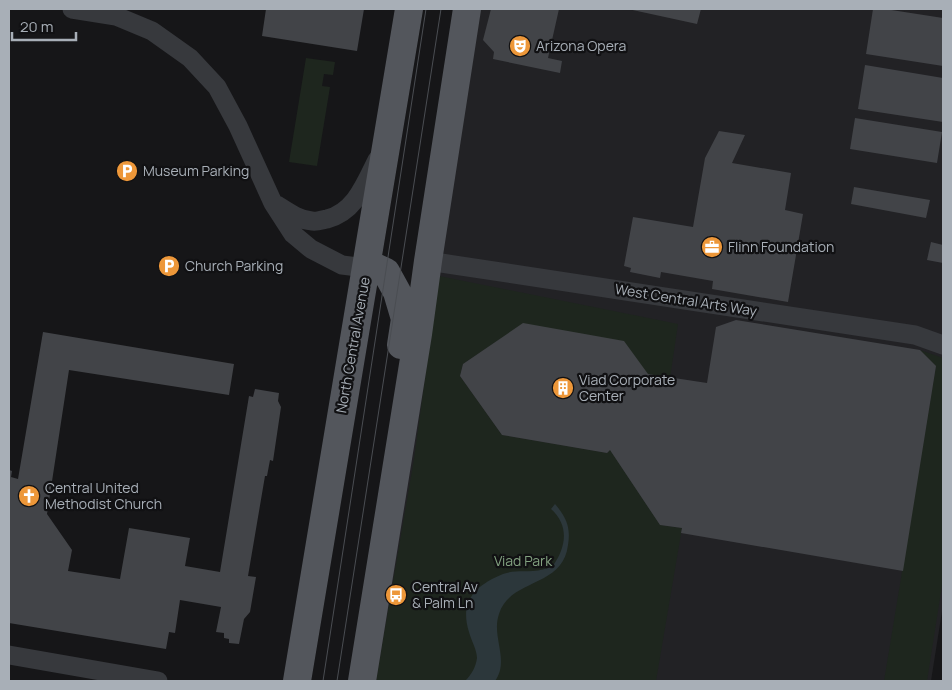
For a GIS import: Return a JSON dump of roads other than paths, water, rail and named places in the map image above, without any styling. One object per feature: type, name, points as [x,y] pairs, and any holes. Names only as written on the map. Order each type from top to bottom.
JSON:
[{"type":"main road","name":"North Central Avenue","points":[[297,681],[409,9]]},
{"type":"main road","points":[[362,681],[468,9]]},
{"type":"main road","points":[[366,268],[375,267],[386,272],[397,292],[405,319],[384,464],[389,508]]},
{"type":"street","points":[[72,9],[116,16],[152,31],[190,58],[217,87],[238,126],[273,203],[293,234],[310,249],[342,265],[366,268]]},
{"type":"street","points":[[273,203],[297,217],[313,222],[337,216],[346,210],[361,192],[389,134]]},
{"type":"street","name":"West Central Arts Way","points":[[428,261],[915,335],[943,345]]},
{"type":"street","points":[[9,655],[158,681]]},
{"type":"tram line","points":[[323,681],[426,9]]},
{"type":"tram line","points":[[337,681],[441,9]]},
{"type":"place","name":"Arizona Opera","points":[[520,46]]},
{"type":"place","name":"Museum Parking","points":[[127,171]]},
{"type":"place","name":"Flinn Foundation","points":[[712,247]]},
{"type":"place","name":"Church Parking","points":[[169,266]]},
{"type":"place","name":"Viad Corporate Center","points":[[563,388]]},
{"type":"place","name":"Central United Methodist Church","points":[[29,496]]},
{"type":"place","name":"Central Av & Palm Ln","points":[[396,595]]},
{"type":"park label","name":"Viad Park","points":[[523,561]]}]
